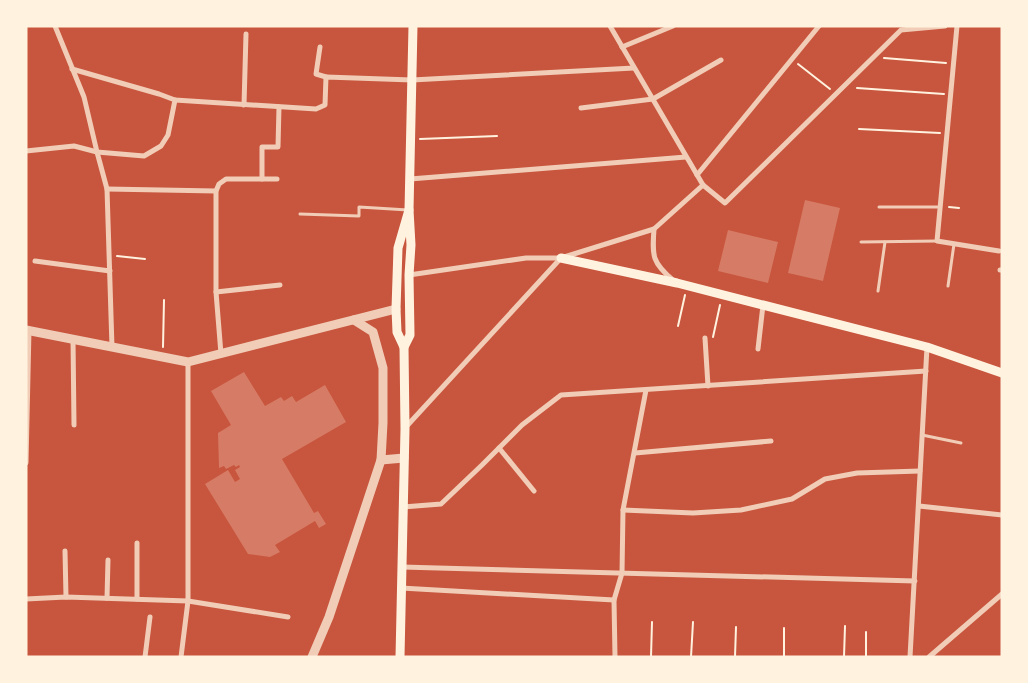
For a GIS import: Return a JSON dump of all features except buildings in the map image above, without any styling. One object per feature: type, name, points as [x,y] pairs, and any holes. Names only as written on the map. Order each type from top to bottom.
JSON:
[{"type":"main road","points":[[404,347],[410,335],[409,275],[411,245],[409,210],[413,26]]},
{"type":"main road","points":[[400,657],[405,429],[404,347],[397,332],[396,309],[398,248],[409,210]]},
{"type":"main road","points":[[561,258],[677,283],[927,347],[1002,373]]},
{"type":"street","points":[[56,26],[84,97],[107,189],[112,347]]},
{"type":"street","points":[[610,26],[703,185],[725,203],[901,30],[945,26]]},
{"type":"street","points":[[622,47],[673,26]]},
{"type":"street","points":[[697,175],[819,26]]},
{"type":"street","points":[[957,26],[937,240],[999,251]]},
{"type":"street","points":[[244,105],[246,34]]},
{"type":"street","points":[[320,47],[316,74],[326,77],[412,80],[634,68]]},
{"type":"street","points":[[581,108],[652,99],[722,60]]},
{"type":"street","points":[[72,69],[175,100],[316,109],[325,105],[326,77]]},
{"type":"street","points":[[26,151],[74,146],[97,152],[144,156],[161,146],[168,135],[175,100]]},
{"type":"street","points":[[262,179],[262,147],[278,147],[279,107]]},
{"type":"street","points":[[410,179],[686,157]]},
{"type":"street","points":[[220,354],[216,292],[216,191],[219,184],[226,179],[277,179]]},
{"type":"street","points":[[409,275],[526,258],[561,258],[654,229],[703,185]]},
{"type":"street","points":[[107,189],[216,191]]},
{"type":"street","points":[[654,229],[652,247],[654,260],[662,271],[677,283]]},
{"type":"street","points":[[405,429],[561,258]]},
{"type":"street","points":[[35,261],[110,271]]},
{"type":"street","points":[[216,292],[280,285]]},
{"type":"street","points":[[758,349],[763,305]]},
{"type":"street","points":[[26,463],[28,330],[188,362],[396,309]]},
{"type":"street","points":[[312,657],[329,617],[381,460],[383,368],[373,332],[354,320]]},
{"type":"street","points":[[704,338],[708,386]]},
{"type":"street","points":[[73,339],[74,425]]},
{"type":"street","points":[[910,657],[927,347]]},
{"type":"street","points":[[181,657],[188,601],[188,362]]},
{"type":"street","points":[[403,507],[441,504],[522,425],[561,395],[926,372]]},
{"type":"street","points":[[615,657],[614,600],[622,573],[623,510],[646,390]]},
{"type":"street","points":[[635,453],[771,441]]},
{"type":"street","points":[[499,448],[534,491]]},
{"type":"street","points":[[381,460],[404,458]]},
{"type":"street","points":[[623,510],[693,513],[741,510],[792,499],[825,480],[857,473],[920,471]]},
{"type":"street","points":[[919,506],[1002,515]]},
{"type":"street","points":[[137,543],[137,599]]},
{"type":"street","points":[[65,551],[66,597]]},
{"type":"street","points":[[107,598],[108,560]]},
{"type":"street","points":[[402,567],[914,581]]},
{"type":"street","points":[[401,588],[614,600]]},
{"type":"street","points":[[929,657],[1002,594]]},
{"type":"street","points":[[26,599],[66,597],[188,601],[288,617]]},
{"type":"street","points":[[145,657],[150,617]]},
{"type":"lane","points":[[879,207],[940,206]]},
{"type":"lane","points":[[300,214],[358,216],[360,207],[409,210]]},
{"type":"lane","points":[[862,242],[937,240]]},
{"type":"lane","points":[[878,291],[885,242]]},
{"type":"lane","points":[[948,286],[954,244]]},
{"type":"lane","points":[[922,435],[961,443]]},
{"type":"path","points":[[872,58],[954,64]]},
{"type":"path","points":[[792,59],[836,94]]},
{"type":"path","points":[[857,88],[951,95]]},
{"type":"path","points":[[859,129],[947,133]]},
{"type":"path","points":[[410,140],[497,136]]},
{"type":"path","points":[[940,206],[959,208]]},
{"type":"path","points":[[109,255],[146,259]]},
{"type":"path","points":[[678,326],[687,286]]},
{"type":"path","points":[[713,337],[722,295]]},
{"type":"path","points":[[163,357],[164,300]]},
{"type":"path","points":[[651,657],[652,622]]},
{"type":"path","points":[[690,657],[693,622]]},
{"type":"path","points":[[844,657],[845,626]]},
{"type":"path","points":[[735,657],[736,627]]},
{"type":"path","points":[[784,628],[784,657]]},
{"type":"path","points":[[866,632],[866,657]]}]
